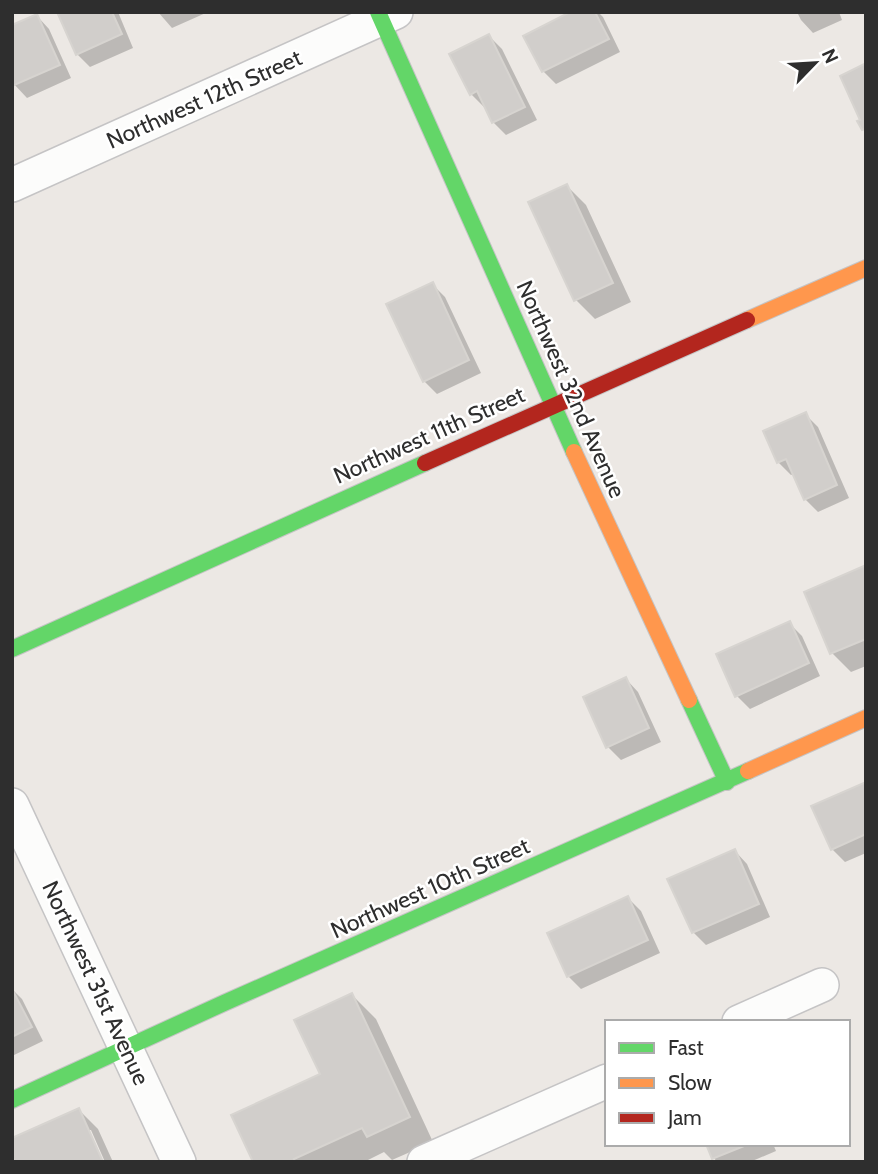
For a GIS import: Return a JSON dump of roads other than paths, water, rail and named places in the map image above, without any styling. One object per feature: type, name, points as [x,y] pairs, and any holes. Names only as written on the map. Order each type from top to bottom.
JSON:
[{"type":"street","name":"Northwest 12th Street","points":[[12,185],[385,15]]},
{"type":"street","name":"Northwest 32nd Avenue","points":[[385,15],[552,404],[727,782]]},
{"type":"street","name":"Northwest 11th Street","points":[[12,649],[552,404],[866,268]]},
{"type":"street","name":"Northwest 10th Street","points":[[12,1100],[125,1047],[866,718]]},
{"type":"street","name":"Northwest 31st Avenue","points":[[12,805],[179,1162]]},
{"type":"street","points":[[743,1020],[822,985]]},
{"type":"street","points":[[425,1162],[605,1082]]}]
